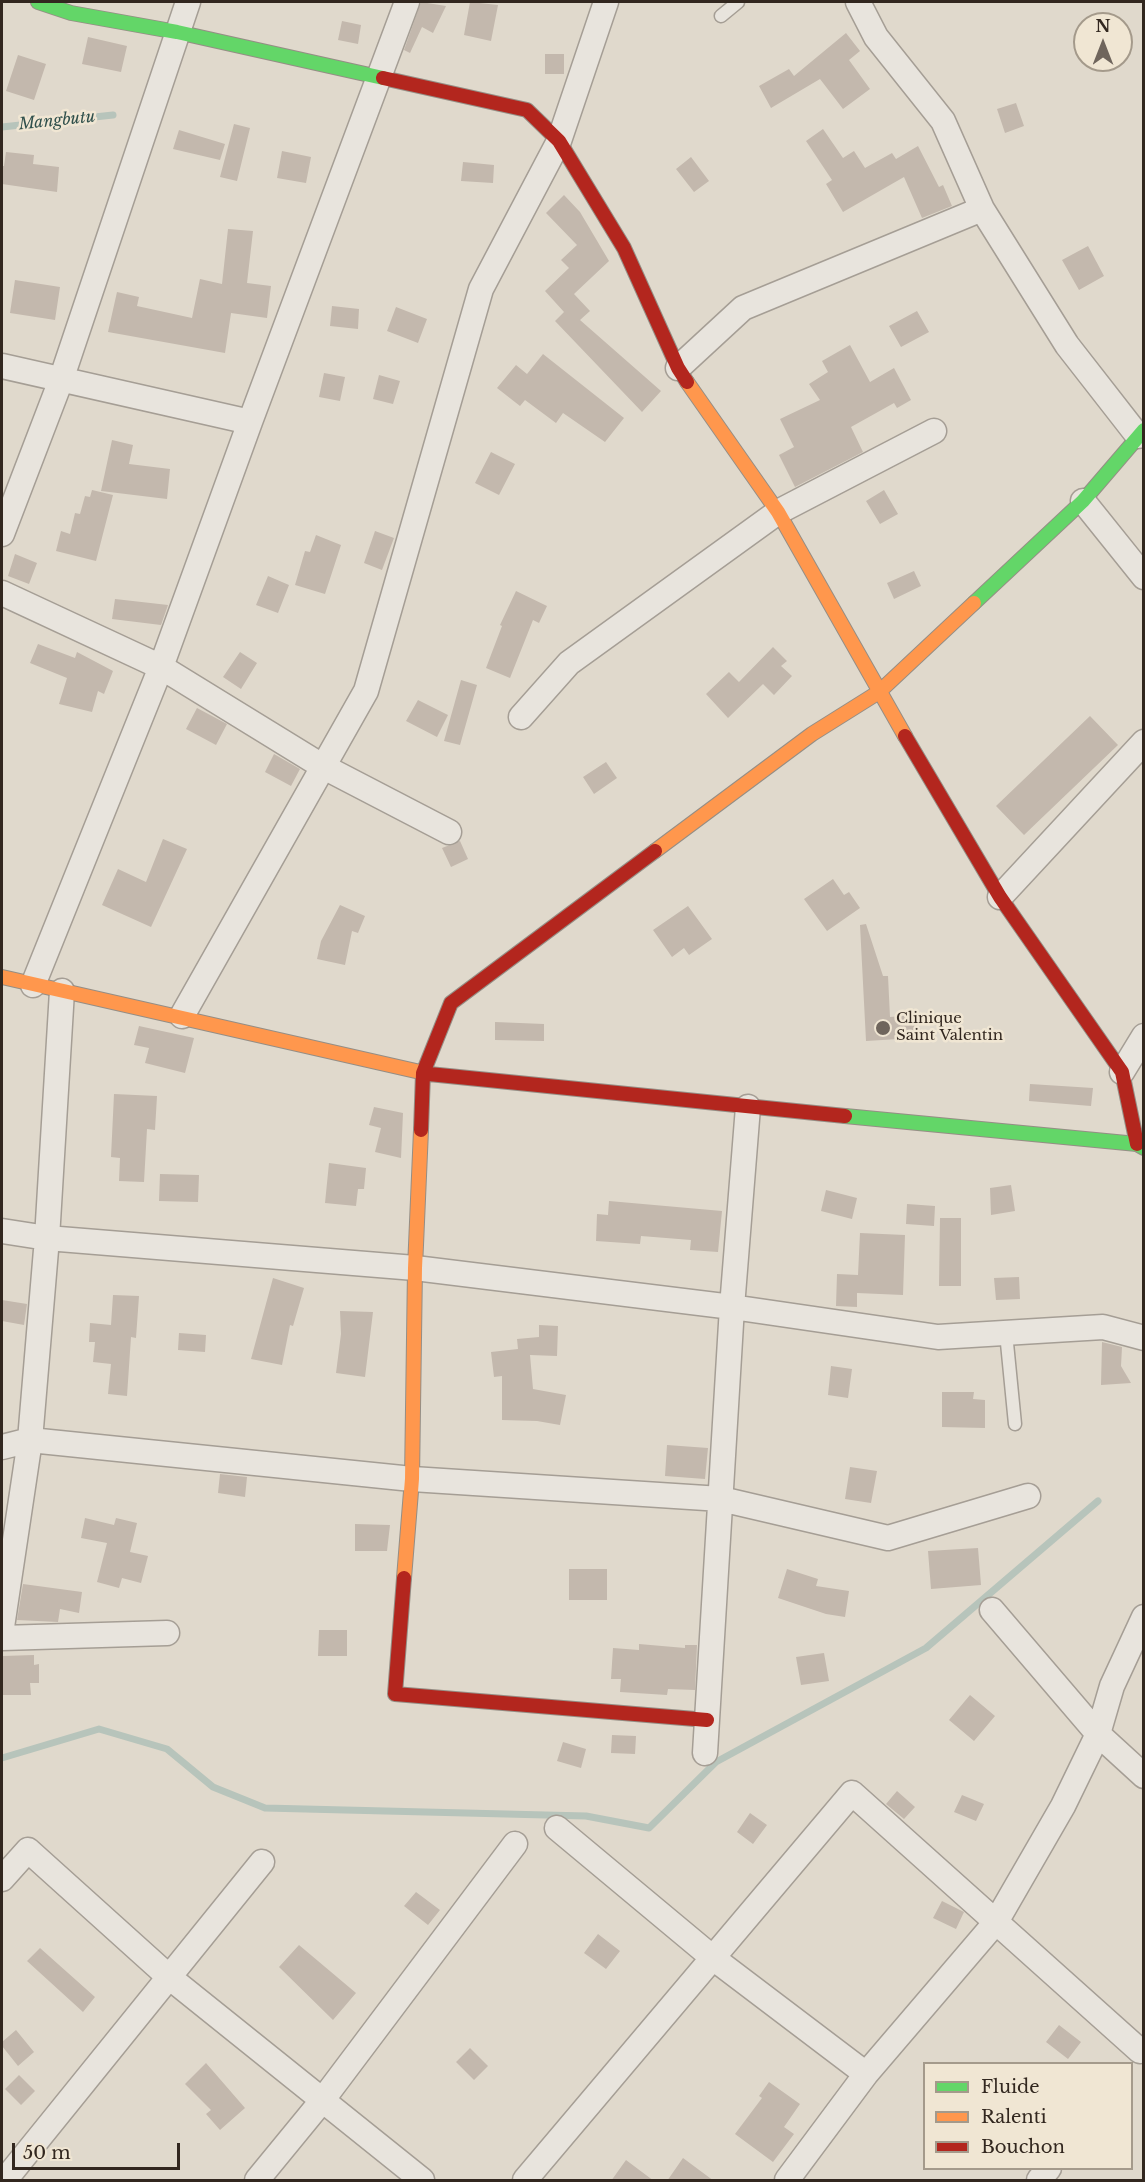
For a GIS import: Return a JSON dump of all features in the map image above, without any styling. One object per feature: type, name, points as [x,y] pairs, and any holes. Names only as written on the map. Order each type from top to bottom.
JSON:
[{"type":"street","points":[[2,977],[423,1072],[1140,1146],[1122,1072],[1000,897],[879,692],[778,512],[678,368],[624,248],[559,141],[527,110],[177,32],[71,13],[38,2]]},
{"type":"street","points":[[2,534],[61,380],[188,2]]},
{"type":"street","points":[[33,985],[161,667],[407,2]]},
{"type":"street","points":[[182,1016],[366,691],[481,289],[559,141],[606,2]]},
{"type":"street","points":[[707,1720],[395,1694],[412,1479],[423,1072],[451,1003],[812,734],[879,692],[1083,501],[1141,433],[1067,345],[982,209],[943,121],[876,37],[858,2]]},
{"type":"street","points":[[678,368],[743,308],[982,209]]},
{"type":"street","points":[[2,366],[250,422]]},
{"type":"street","points":[[521,717],[569,663],[778,512],[934,431]]},
{"type":"street","points":[[1083,501],[1143,577]]},
{"type":"street","points":[[2,593],[161,667],[322,766],[449,832]]},
{"type":"street","points":[[1000,897],[1143,742]]},
{"type":"street","points":[[2,1627],[30,1440],[47,1238],[62,991]]},
{"type":"street","points":[[1122,1072],[1143,1036]]},
{"type":"street","points":[[705,1753],[732,1307],[748,1107]]},
{"type":"street","points":[[2,1231],[47,1238],[416,1268],[732,1307],[938,1337],[1103,1327],[1143,1338]]},
{"type":"street","points":[[2,1447],[30,1440],[412,1479],[721,1499],[888,1538],[1028,1496]]},
{"type":"street","points":[[992,1610],[1098,1734],[1143,1776]]},
{"type":"street","points":[[787,2181],[866,2074],[996,1922],[1063,1806],[1098,1734],[1112,1686],[1143,1617]]},
{"type":"street","points":[[2,1638],[167,1633]]},
{"type":"street","points":[[525,2181],[852,1793],[1138,2054]]},
{"type":"street","points":[[557,1828],[713,1958],[866,2074]]},
{"type":"street","points":[[257,2181],[321,2102],[515,1844]]},
{"type":"street","points":[[2,1879],[28,1850],[169,1977],[321,2102],[422,2181]]},
{"type":"street","points":[[5,2181],[262,1862]]},
{"type":"lane","points":[[721,16],[738,2]]},
{"type":"lane","points":[[1006,1333],[1015,1424]]},
{"type":"building","points":[[421,2],[446,6],[433,33],[422,27],[410,53],[404,50]]},
{"type":"building","points":[[470,2],[498,5],[491,41],[464,35]]},
{"type":"building","points":[[342,21],[361,25],[358,44],[338,40]]},
{"type":"building","points":[[846,33],[860,51],[849,60],[870,89],[843,109],[820,79],[771,108],[759,86],[789,69],[794,76]]},
{"type":"building","points":[[88,37],[127,46],[121,72],[82,64]]},
{"type":"building","points":[[545,54],[564,54],[564,74],[545,74]]},
{"type":"building","points":[[18,55],[46,64],[34,100],[6,91]]},
{"type":"building","points":[[1016,103],[1024,126],[1005,133],[997,109]]},
{"type":"building","points":[[234,124],[250,128],[237,181],[220,177]]},
{"type":"building","points":[[823,129],[843,158],[854,151],[865,168],[892,153],[896,159],[918,146],[939,187],[943,185],[952,206],[922,218],[904,177],[843,212],[826,184],[832,180],[806,141]]},
{"type":"building","points":[[179,130],[225,144],[220,160],[173,149]]},
{"type":"building","points":[[282,151],[311,157],[306,183],[277,178]]},
{"type":"building","points":[[6,152],[34,155],[33,164],[59,167],[57,192],[2,184],[2,166],[4,166]]},
{"type":"building","points":[[691,157],[709,181],[694,192],[676,169]]},
{"type":"building","points":[[463,162],[494,165],[493,183],[461,181]]},
{"type":"building","points":[[564,195],[580,212],[609,261],[574,294],[590,311],[580,320],[661,391],[642,412],[555,321],[564,312],[545,291],[569,268],[561,260],[577,245],[546,213]]},
{"type":"building","points":[[228,229],[253,231],[247,283],[271,286],[267,318],[231,313],[225,353],[108,332],[117,292],[139,297],[137,306],[192,318],[200,279],[222,284]]},
{"type":"building","points":[[1088,246],[1104,276],[1079,290],[1062,260]]},
{"type":"building","points":[[15,280],[60,287],[55,320],[10,313]]},
{"type":"building","points":[[332,306],[359,309],[358,329],[330,326]]},
{"type":"building","points":[[396,307],[427,319],[418,343],[387,331]]},
{"type":"building","points":[[917,311],[929,332],[901,347],[889,326]]},
{"type":"building","points":[[850,345],[870,382],[894,368],[911,400],[897,408],[894,403],[851,427],[863,452],[795,487],[779,455],[794,447],[780,419],[820,400],[809,384],[828,372],[822,361]]},
{"type":"building","points":[[543,354],[624,418],[605,442],[563,413],[556,423],[525,400],[520,406],[497,388],[516,365],[527,374]]},
{"type":"building","points":[[324,373],[345,377],[340,401],[319,397]]},
{"type":"building","points":[[379,375],[400,381],[393,404],[373,399]]},
{"type":"building","points":[[112,440],[133,445],[129,464],[170,469],[167,499],[101,491]]},
{"type":"building","points":[[491,452],[515,464],[499,495],[475,483]]},
{"type":"building","points":[[92,490],[113,495],[96,561],[56,551],[61,531],[70,534],[75,513],[80,514],[85,496],[90,497]]},
{"type":"building","points":[[884,490],[898,514],[880,524],[866,501]]},
{"type":"building","points":[[375,531],[394,538],[382,570],[364,563]]},
{"type":"building","points":[[316,535],[341,545],[325,594],[295,585],[305,551],[310,552]]},
{"type":"building","points":[[15,554],[37,563],[29,584],[8,576]]},
{"type":"building","points":[[914,571],[921,586],[894,599],[887,583]]},
{"type":"building","points":[[268,576],[289,585],[278,613],[256,605]]},
{"type":"building","points":[[516,591],[547,606],[539,623],[533,620],[510,678],[486,668],[502,626],[500,625]]},
{"type":"building","points":[[115,599],[168,605],[161,625],[112,619]]},
{"type":"building","points":[[38,644],[75,658],[77,652],[113,671],[104,694],[98,691],[92,712],[59,704],[67,678],[30,663]]},
{"type":"building","points":[[773,647],[787,661],[781,666],[792,676],[774,695],[763,684],[728,718],[706,694],[729,672],[739,682]]},
{"type":"building","points":[[240,652],[257,663],[241,689],[223,677]]},
{"type":"building","points":[[461,680],[477,685],[460,745],[444,741]]},
{"type":"building","points":[[418,700],[448,715],[437,737],[406,721]]},
{"type":"building","points":[[197,708],[227,724],[216,745],[186,729]]},
{"type":"building","points":[[1090,716],[1118,745],[1024,835],[996,806]]},
{"type":"building","points":[[274,754],[300,769],[291,786],[265,772]]},
{"type":"building","points":[[606,762],[617,778],[594,794],[583,777]]},
{"type":"building","points":[[163,839],[187,849],[151,927],[102,905],[118,869],[146,882]]},
{"type":"building","points":[[460,841],[468,859],[451,867],[442,848]]},
{"type":"building","points":[[833,879],[844,895],[849,892],[860,908],[827,931],[804,899]]},
{"type":"building","points":[[340,905],[365,916],[358,933],[352,931],[345,965],[317,959],[321,941]]},
{"type":"building","points":[[688,906],[712,939],[689,955],[684,948],[672,957],[653,930]]},
{"type":"building","points":[[866,924],[883,976],[888,976],[890,1017],[914,1015],[915,1038],[866,1041],[860,925]]},
{"type":"building","points":[[495,1022],[544,1024],[544,1041],[495,1040]]},
{"type":"building","points":[[139,1026],[194,1038],[185,1073],[145,1063],[149,1048],[134,1045]]},
{"type":"building","points":[[1030,1084],[1093,1088],[1091,1106],[1029,1101]]},
{"type":"building","points":[[114,1094],[157,1096],[155,1130],[147,1129],[144,1182],[119,1181],[120,1158],[111,1157]]},
{"type":"building","points":[[374,1107],[403,1113],[401,1158],[375,1152],[381,1128],[369,1125]]},
{"type":"building","points":[[329,1163],[366,1168],[364,1189],[358,1189],[356,1206],[325,1203]]},
{"type":"building","points":[[160,1174],[199,1175],[198,1202],[159,1201]]},
{"type":"building","points":[[1011,1185],[1015,1211],[991,1215],[990,1188]]},
{"type":"building","points":[[826,1190],[857,1198],[852,1219],[821,1211]]},
{"type":"building","points":[[609,1201],[722,1211],[718,1252],[690,1250],[691,1240],[641,1236],[640,1244],[596,1241],[597,1214],[608,1215]]},
{"type":"building","points":[[907,1204],[935,1206],[934,1226],[906,1224]]},
{"type":"building","points":[[940,1218],[961,1218],[961,1286],[939,1286]]},
{"type":"building","points":[[860,1233],[905,1235],[903,1295],[857,1293],[857,1307],[836,1306],[837,1274],[858,1275]]},
{"type":"building","points":[[1019,1277],[1020,1299],[996,1300],[994,1278]]},
{"type":"building","points":[[273,1278],[304,1288],[293,1326],[290,1325],[282,1365],[251,1359]]},
{"type":"building","points":[[113,1295],[139,1296],[136,1338],[131,1337],[127,1396],[108,1394],[111,1364],[93,1362],[95,1342],[89,1342],[90,1323],[111,1325]]},
{"type":"building","points":[[2,1300],[27,1304],[24,1325],[2,1321]]},
{"type":"building","points":[[340,1311],[373,1312],[365,1377],[336,1373],[341,1334]]},
{"type":"building","points":[[539,1325],[558,1326],[557,1356],[530,1355],[533,1389],[566,1395],[560,1425],[537,1421],[502,1420],[502,1376],[494,1377],[491,1352],[518,1349],[517,1339],[539,1337]]},
{"type":"building","points":[[179,1333],[206,1335],[205,1352],[178,1350]]},
{"type":"building","points":[[1102,1342],[1122,1347],[1121,1366],[1131,1383],[1101,1385]]},
{"type":"building","points":[[831,1366],[852,1369],[848,1398],[828,1395]]},
{"type":"building","points":[[942,1392],[974,1392],[973,1399],[985,1400],[985,1428],[942,1427]]},
{"type":"building","points":[[667,1445],[708,1448],[705,1479],[665,1476]]},
{"type":"building","points":[[850,1467],[877,1471],[871,1503],[845,1499]]},
{"type":"building","points":[[220,1474],[247,1477],[245,1497],[218,1493]]},
{"type":"building","points":[[85,1518],[114,1525],[116,1518],[137,1523],[130,1552],[148,1556],[141,1583],[122,1578],[119,1588],[97,1582],[107,1543],[81,1538]]},
{"type":"building","points":[[355,1524],[390,1525],[387,1551],[355,1551]]},
{"type":"building","points":[[978,1548],[981,1585],[931,1589],[928,1551]]},
{"type":"building","points":[[569,1569],[607,1569],[607,1600],[569,1600]]},
{"type":"building","points":[[787,1569],[818,1579],[816,1586],[849,1591],[845,1617],[826,1614],[778,1598]]},
{"type":"building","points":[[23,1584],[82,1592],[79,1613],[60,1609],[58,1622],[17,1620]]},
{"type":"building","points":[[319,1630],[347,1630],[347,1656],[318,1656]]},
{"type":"building","points":[[639,1644],[685,1648],[685,1645],[697,1645],[695,1690],[668,1689],[667,1695],[620,1692],[621,1679],[611,1679],[613,1648],[639,1650]]},
{"type":"building","points":[[824,1653],[829,1681],[801,1685],[796,1657]]},
{"type":"building","points":[[34,1655],[34,1665],[39,1664],[39,1683],[30,1683],[31,1695],[3,1695],[3,1656]]},
{"type":"building","points":[[970,1695],[995,1716],[974,1741],[949,1720]]},
{"type":"building","points":[[612,1735],[636,1736],[635,1754],[611,1753]]},
{"type":"building","points":[[563,1742],[586,1749],[581,1768],[557,1761]]},
{"type":"building","points":[[897,1791],[915,1807],[904,1819],[886,1804]]},
{"type":"building","points":[[962,1795],[984,1804],[976,1821],[954,1812]]},
{"type":"building","points":[[750,1813],[767,1825],[753,1844],[737,1832]]},
{"type":"building","points":[[416,1892],[440,1910],[428,1925],[404,1906]]},
{"type":"building","points":[[942,1901],[964,1912],[956,1929],[933,1918]]},
{"type":"building","points":[[598,1934],[620,1951],[606,1969],[584,1953]]},
{"type":"building","points":[[299,1945],[356,1993],[333,2020],[279,1967]]},
{"type":"building","points":[[40,1948],[95,1997],[83,2012],[27,1961]]},
{"type":"building","points":[[1059,2025],[1081,2042],[1068,2059],[1046,2042]]},
{"type":"building","points":[[16,2030],[34,2052],[18,2066],[2,2046],[2,2042]]},
{"type":"building","points":[[470,2048],[488,2066],[474,2080],[456,2062]]},
{"type":"building","points":[[206,2063],[245,2108],[220,2130],[206,2114],[211,2110],[185,2084]]},
{"type":"building","points":[[19,2075],[35,2091],[21,2105],[5,2089]]},
{"type":"building","points":[[769,2082],[800,2104],[784,2127],[794,2134],[773,2162],[735,2134],[762,2098],[759,2096]]},
{"type":"building","points":[[683,2158],[714,2181],[667,2181]]},
{"type":"building","points":[[626,2160],[654,2181],[611,2181]]},
{"type":"waterway","name":"Mangbutu","points":[[2,127],[113,115]]},
{"type":"waterway","points":[[2,1758],[99,1729],[167,1749],[213,1787],[265,1808],[586,1816],[649,1828],[716,1762],[926,1648],[1098,1501]]},
{"type":"traffic: fast","points":[[38,2],[71,13],[177,32],[383,78]]},
{"type":"traffic: fast","points":[[974,603],[1083,501],[1144,430]]},
{"type":"traffic: fast","points":[[845,1116],[1137,1144],[1144,1148]]},
{"type":"traffic: slow","points":[[687,382],[778,512],[905,736]]},
{"type":"traffic: slow","points":[[655,851],[812,734],[879,692],[974,603]]},
{"type":"traffic: slow","points":[[2,977],[429,1074]]},
{"type":"traffic: slow","points":[[404,1578],[412,1479],[415,1268],[421,1130]]},
{"type":"traffic: jam","points":[[383,78],[527,110],[559,141],[624,248],[678,368],[687,382]]},
{"type":"traffic: jam","points":[[905,736],[1000,897],[1122,1072],[1137,1144]]},
{"type":"traffic: jam","points":[[421,1130],[423,1073],[451,1003],[655,851]]},
{"type":"traffic: jam","points":[[429,1074],[845,1116]]},
{"type":"traffic: jam","points":[[404,1578],[395,1694],[707,1720]]},
{"type":"place","name":"Clinique Saint Valentin","points":[[883,1028]]}]
